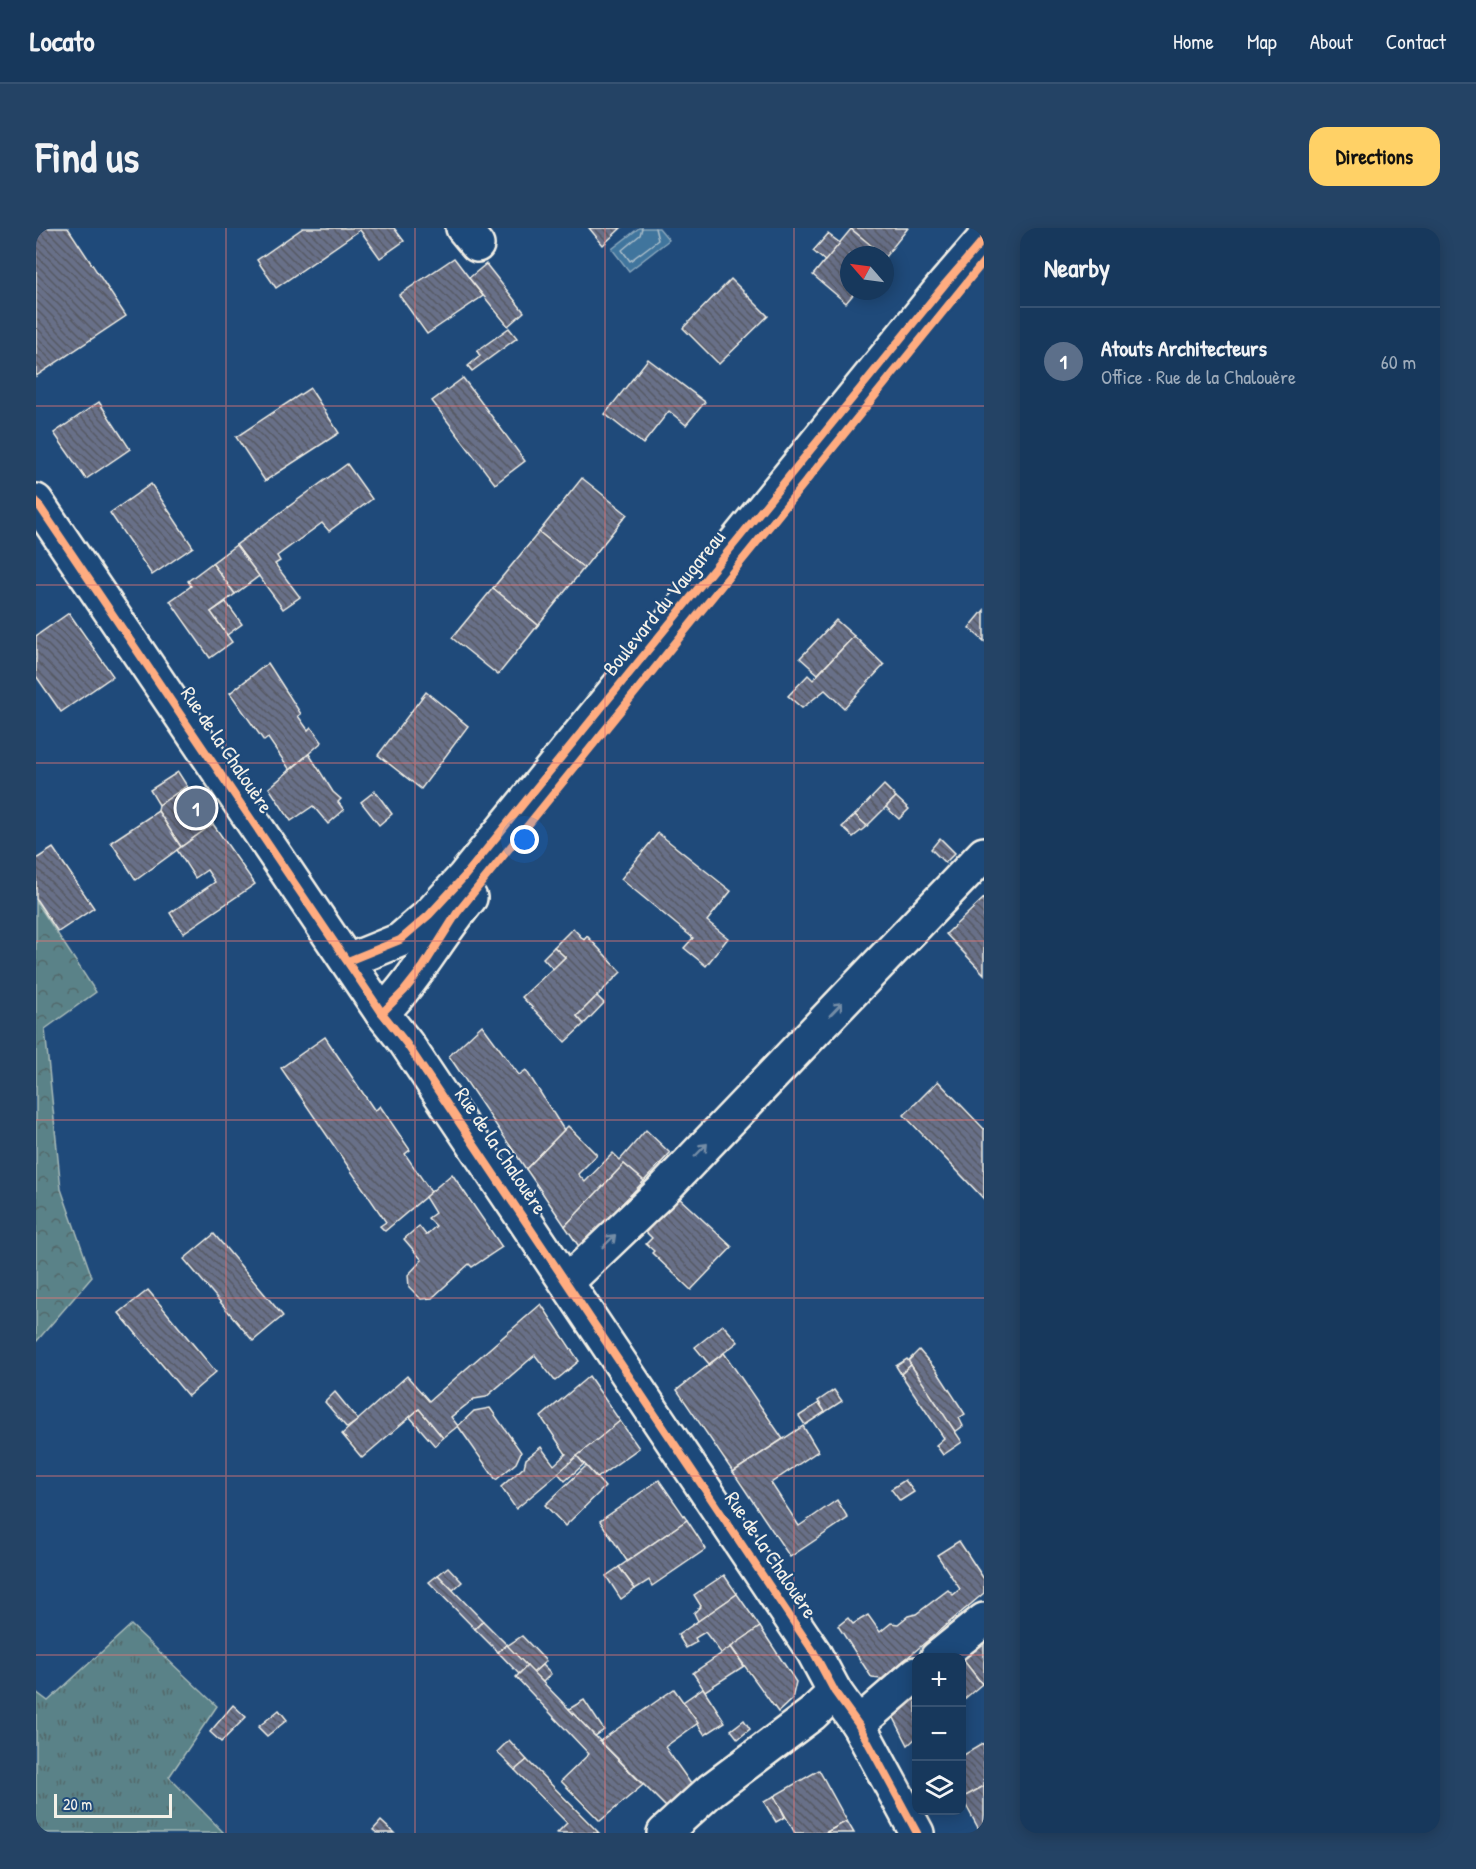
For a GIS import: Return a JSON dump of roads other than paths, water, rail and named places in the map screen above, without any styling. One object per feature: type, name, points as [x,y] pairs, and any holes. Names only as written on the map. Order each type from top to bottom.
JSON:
[{"type":"street","name":"Boulevard du Vaugareau","points":[[348,961],[400,939],[429,915],[464,877],[945,284],[984,239]]},
{"type":"street","name":"Boulevard du Vaugareau","points":[[382,1012],[404,991],[457,913],[984,261]]},
{"type":"street","name":"Rue de la Chalouère","points":[[36,501],[382,1012],[406,1043],[813,1652],[835,1692],[858,1724],[917,1833]]},
{"type":"street","points":[[567,1282],[661,1192],[984,854]]},
{"type":"street","points":[[943,1653],[984,1620]]},
{"type":"street","points":[[858,1724],[912,1677]]},
{"type":"street","points":[[664,1833],[711,1790],[812,1714],[835,1692]]},
{"type":"water","points":[[639,228],[659,228],[669,240],[629,271],[612,249]]},
{"type":"place","name":"Atouts Architecteurs","points":[[196,808]]}]
